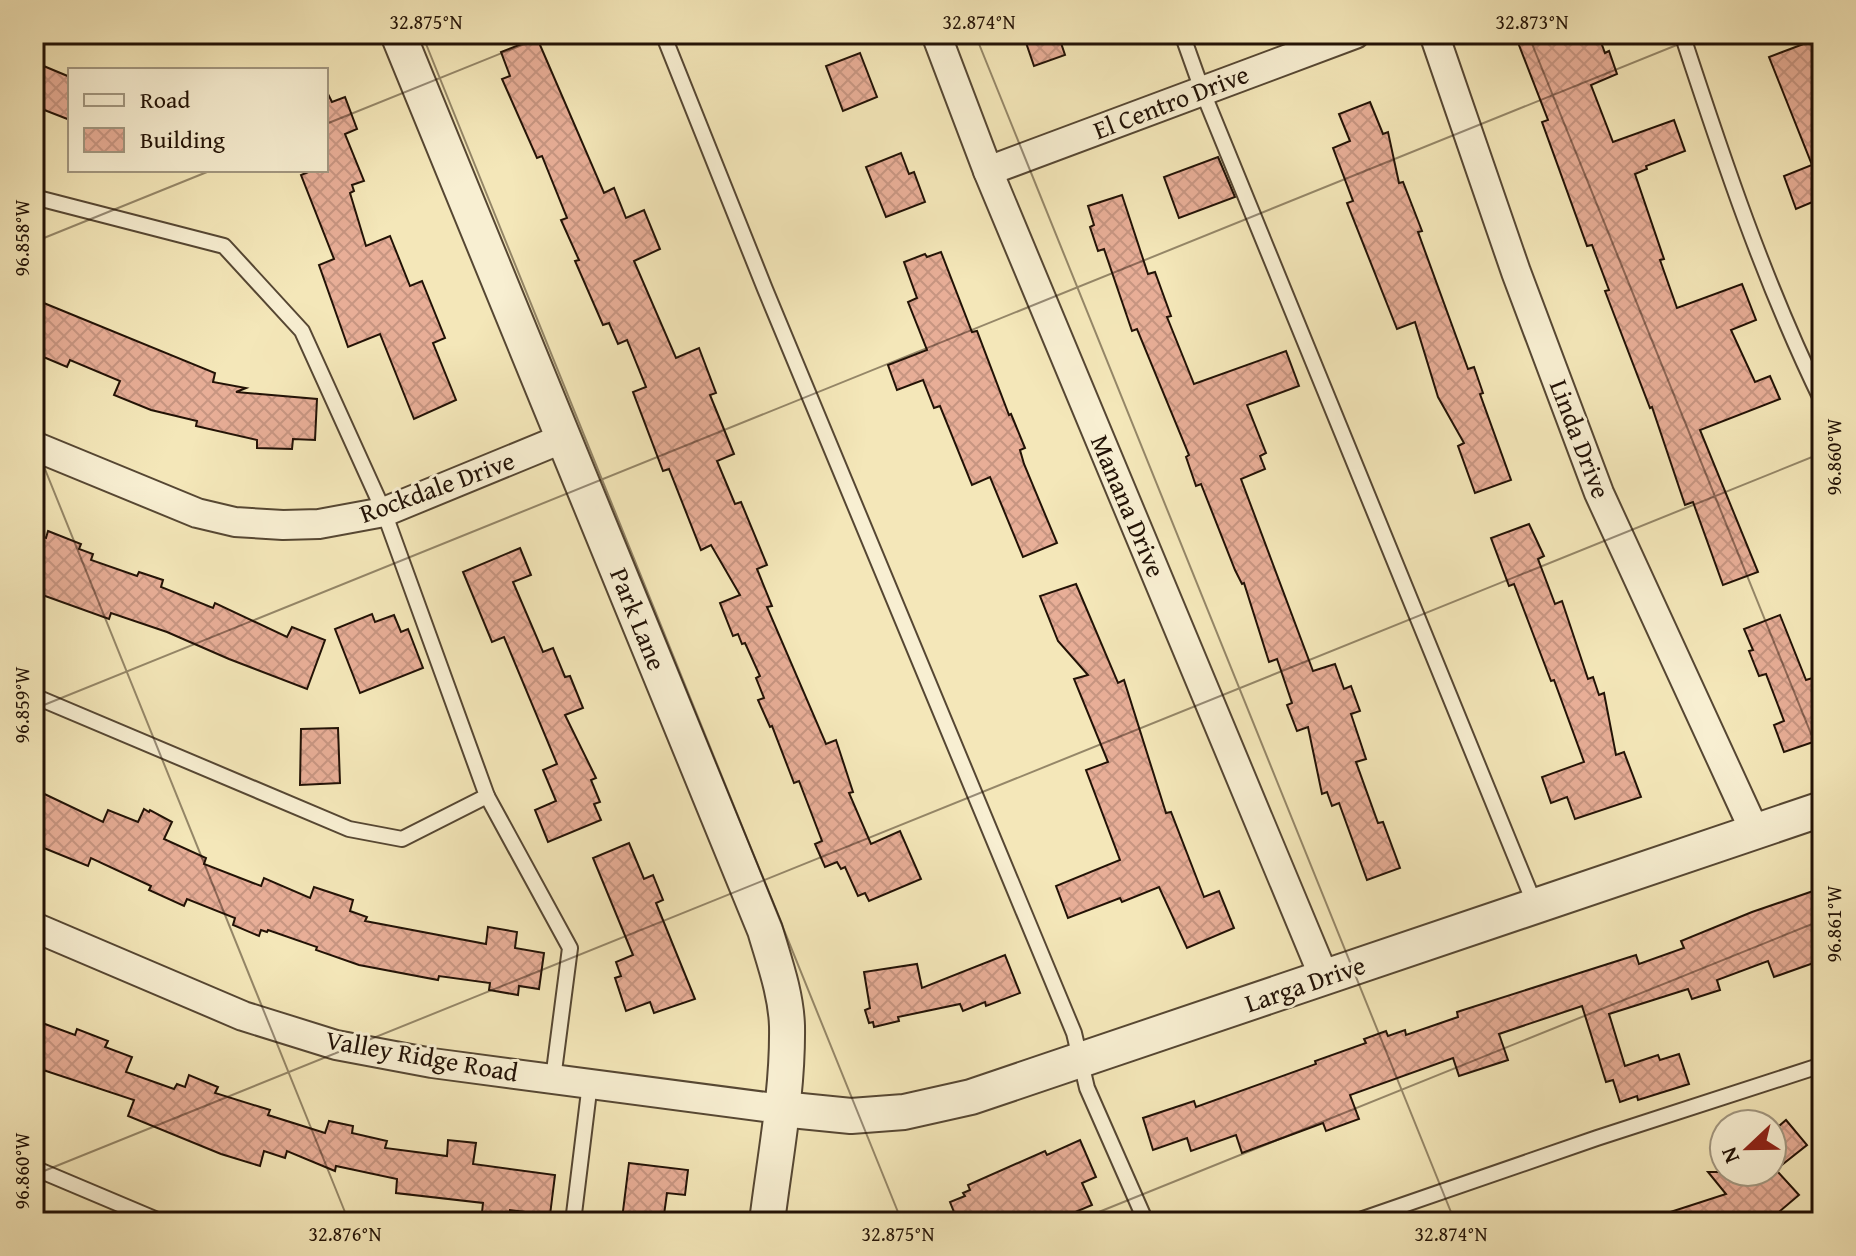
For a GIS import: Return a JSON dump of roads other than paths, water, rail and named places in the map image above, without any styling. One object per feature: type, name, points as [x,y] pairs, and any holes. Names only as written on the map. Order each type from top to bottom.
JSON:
[{"type":"street","name":"Park Lane","points":[[398,34],[765,930],[781,984],[787,1024],[781,1109],[767,1222]]},
{"type":"street","name":"Manana Drive","points":[[936,34],[988,171],[1324,977]]},
{"type":"street","name":"El Centro Drive","points":[[988,171],[1355,34]]},
{"type":"street","name":"Linda Drive","points":[[1434,34],[1516,272],[1599,493],[1755,832]]},
{"type":"street","name":"Rockdale Drive","points":[[34,446],[197,513],[235,522],[283,525],[319,524],[384,512],[564,438]]},
{"type":"street","name":"Larga Drive","points":[[781,1109],[851,1116],[904,1112],[971,1097],[1822,809]]},
{"type":"street","name":"Valley Ridge Road","points":[[34,927],[243,1016],[336,1045],[432,1063],[781,1109]]},
{"type":"lane","points":[[663,34],[765,289],[1074,1033],[1087,1088],[1146,1222]]},
{"type":"lane","points":[[1182,34],[1202,90],[1536,906]]},
{"type":"lane","points":[[1682,34],[1741,211],[1788,332],[1822,401]]},
{"type":"lane","points":[[34,197],[224,246],[302,331],[384,512],[487,796],[570,948],[553,1079]]},
{"type":"lane","points":[[34,696],[349,829],[402,839],[487,796]]},
{"type":"lane","points":[[1354,1222],[1822,1065]]},
{"type":"lane","points":[[573,1222],[590,1083]]},
{"type":"lane","points":[[34,1168],[162,1222]]}]
